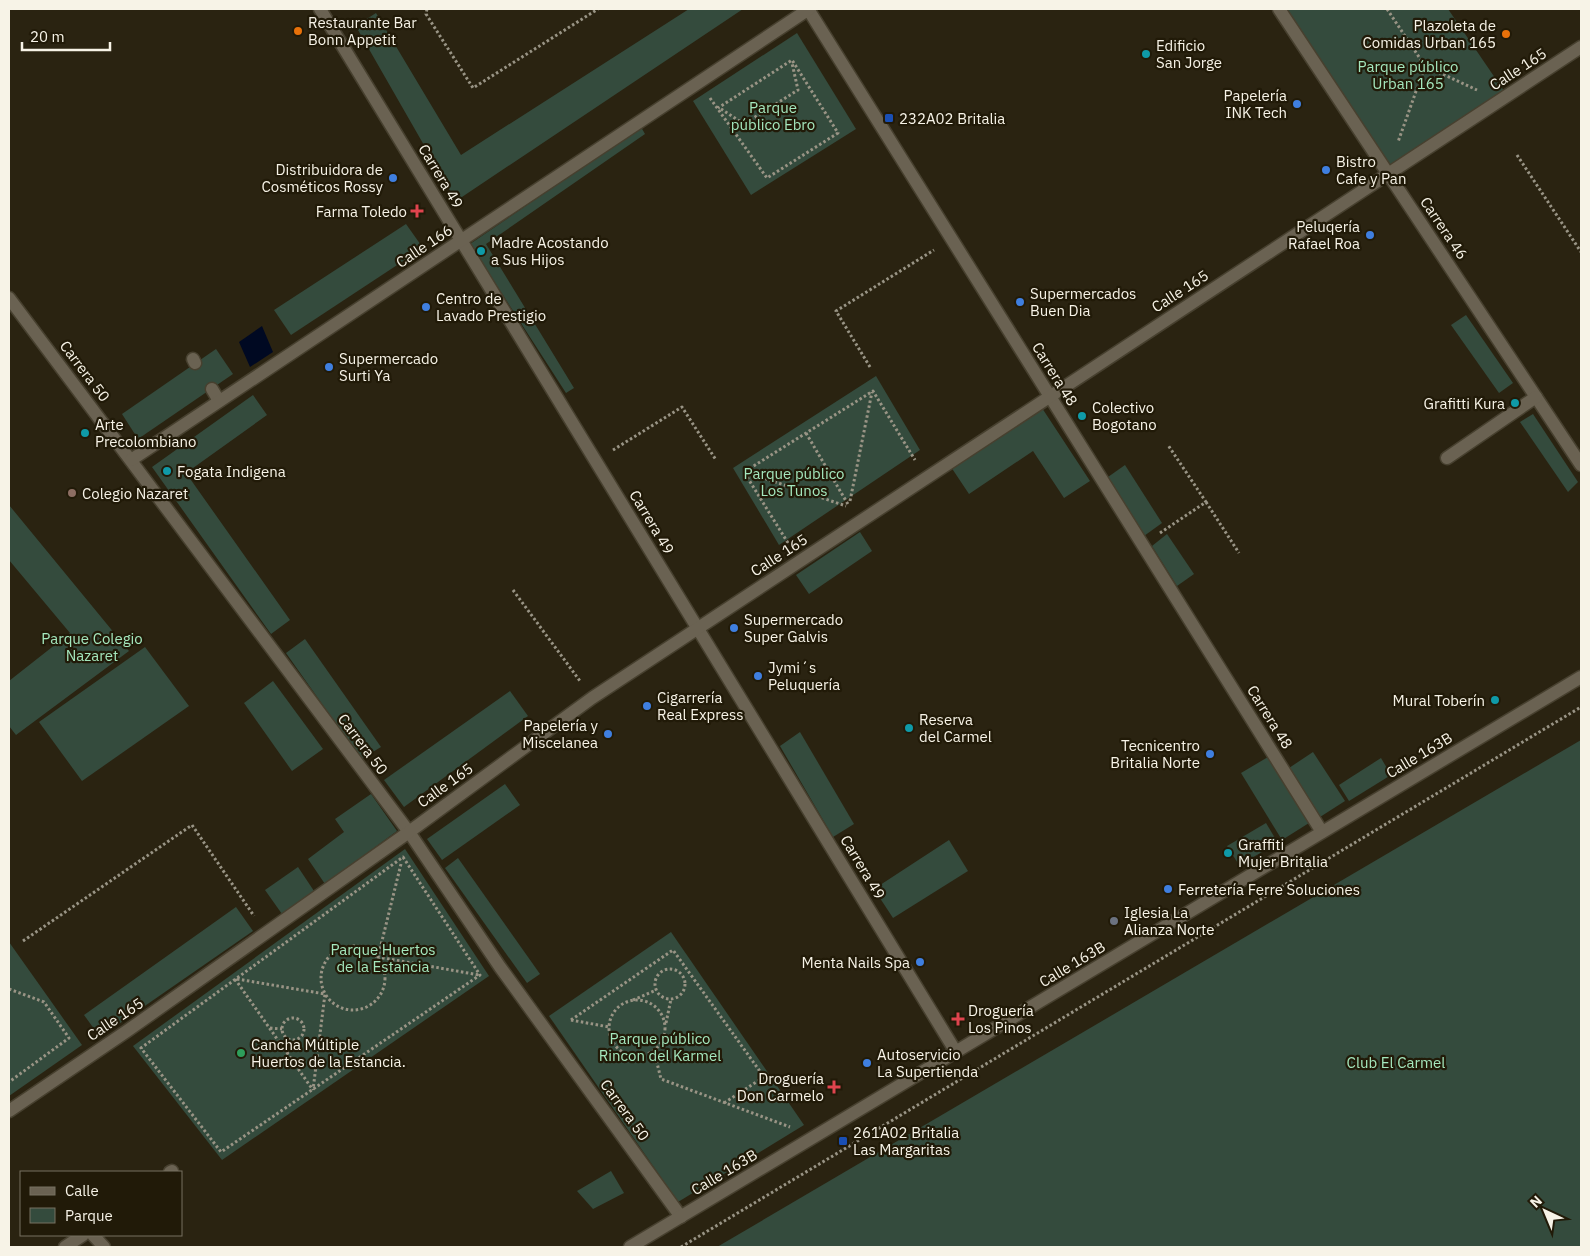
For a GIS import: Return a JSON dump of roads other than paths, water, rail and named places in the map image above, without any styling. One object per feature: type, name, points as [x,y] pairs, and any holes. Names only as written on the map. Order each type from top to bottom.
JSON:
[{"type":"street","name":"Carrera 49","points":[[320,9],[956,1052]]},
{"type":"street","name":"Calle 166","points":[[131,460],[809,9]]},
{"type":"street","name":"Carrera 48","points":[[809,9],[1322,832]]},
{"type":"street","name":"Carrera 46","points":[[1279,9],[1581,465]]},
{"type":"street","name":"Calle 165","points":[[9,1111],[127,1031],[409,832],[592,698],[1581,47]]},
{"type":"street","name":"Carrera 50","points":[[9,298],[409,832],[500,967],[680,1217]]},
{"type":"street","points":[[212,389],[219,401]]},
{"type":"street","points":[[1447,458],[1536,397]]},
{"type":"street","name":"Calle 163B","points":[[630,1247],[1581,677]]},
{"type":"street","points":[[65,1247],[82,1236]]},
{"type":"street","points":[[94,1236],[104,1247]]},
{"type":"water","points":[[262,326],[273,352],[250,367],[239,342]]},
{"type":"place","name":"Restaurante Bar Bonn Appetit","points":[[298,31]]},
{"type":"place","name":"Plazoleta de Comidas Urban 165","points":[[1506,34]]},
{"type":"place","name":"Edificio San Jorge","points":[[1146,54]]},
{"type":"place","name":"Papelería INK Tech","points":[[1297,104]]},
{"type":"place","name":"232A02 Britalia","points":[[889,118]]},
{"type":"place","name":"Bistro Cafe y Pan","points":[[1326,170]]},
{"type":"place","name":"Distribuidora de Cosméticos Rossy","points":[[393,178]]},
{"type":"place","name":"Farma Toledo","points":[[417,211]]},
{"type":"place","name":"Peluqería Rafael Roa","points":[[1370,235]]},
{"type":"place","name":"Madre Acostando a Sus Hijos","points":[[481,251]]},
{"type":"place","name":"Supermercados Buen Dia","points":[[1020,302]]},
{"type":"place","name":"Centro de Lavado Prestigio","points":[[426,307]]},
{"type":"place","name":"Supermercado Surti Ya","points":[[329,367]]},
{"type":"place","name":"Grafitti Kura","points":[[1515,403]]},
{"type":"place","name":"Colectivo Bogotano","points":[[1082,416]]},
{"type":"place","name":"Arte Precolombiano","points":[[85,433]]},
{"type":"place","name":"Fogata Indigena","points":[[167,471]]},
{"type":"place","name":"Colegio Nazaret","points":[[72,493]]},
{"type":"place","name":"Supermercado Super Galvis","points":[[734,628]]},
{"type":"place","name":"Jymi´s Peluquería","points":[[758,676]]},
{"type":"place","name":"Mural Toberín","points":[[1495,700]]},
{"type":"place","name":"Cigarrería Real Express","points":[[647,706]]},
{"type":"place","name":"Reserva del Carmel","points":[[909,728]]},
{"type":"place","name":"Papelería y Miscelanea","points":[[608,734]]},
{"type":"place","name":"Tecnicentro Britalia Norte","points":[[1210,754]]},
{"type":"place","name":"Graffiti Mujer Britalia","points":[[1228,853]]},
{"type":"place","name":"Ferretería Ferre Soluciones","points":[[1168,889]]},
{"type":"place","name":"Iglesia La Alianza Norte","points":[[1114,921]]},
{"type":"place","name":"Menta Nails Spa","points":[[920,962]]},
{"type":"place","name":"Droguería Los Pinos","points":[[958,1019]]},
{"type":"place","name":"Cancha Múltiple Huertos de la Estancia.","points":[[241,1053]]},
{"type":"place","name":"Autoservicio La Supertienda","points":[[867,1063]]},
{"type":"place","name":"Droguería Don Carmelo","points":[[834,1087]]},
{"type":"place","name":"261A02 Britalia Las Margaritas","points":[[843,1141]]},
{"type":"park label","name":"Parque público Urban 165","points":[[1408,74]]},
{"type":"park label","name":"Parque público Ebro","points":[[773,116]]},
{"type":"park label","name":"Parque público Los Tunos","points":[[794,482]]},
{"type":"park label","name":"Parque Colegio Nazaret","points":[[92,646]]},
{"type":"park label","name":"Parque Huertos de la Estancia","points":[[383,958]]},
{"type":"park label","name":"Parque público Rincon del Karmel","points":[[660,1046]]},
{"type":"park label","name":"Club El Carmel","points":[[1396,1062]]}]
